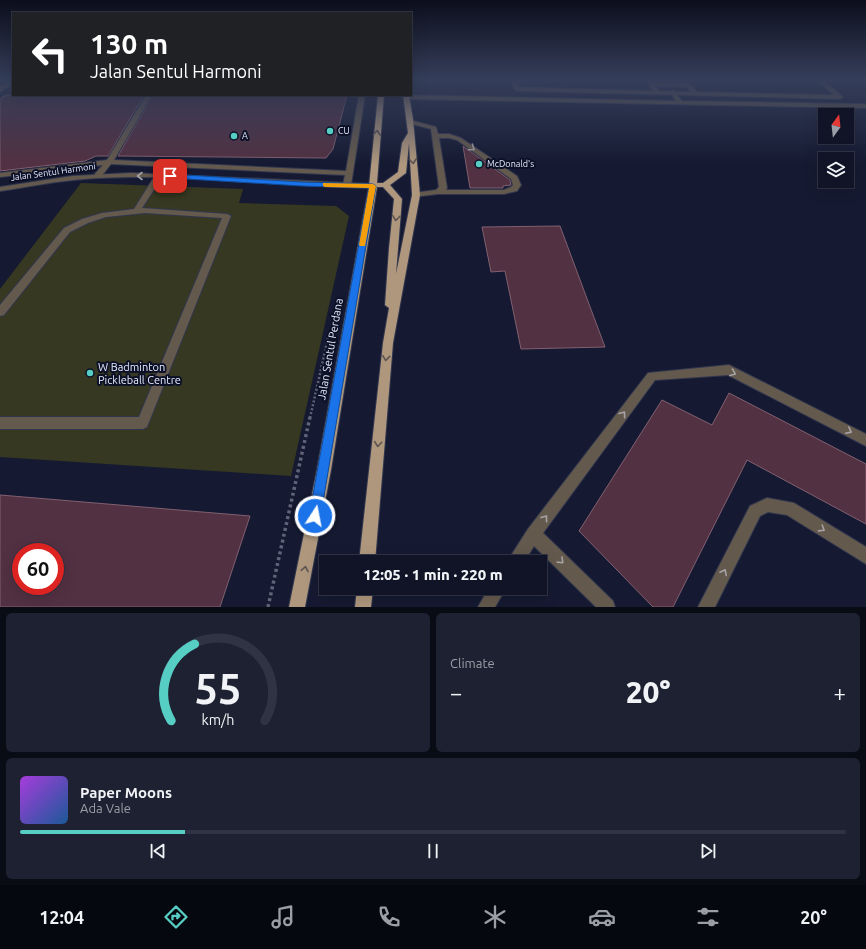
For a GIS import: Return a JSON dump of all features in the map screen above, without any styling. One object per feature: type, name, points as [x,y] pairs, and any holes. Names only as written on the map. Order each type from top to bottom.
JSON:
[{"type":"main road","name":"Jalan Sentul Perdana","points":[[297,607],[324,470],[373,186],[380,108]]},
{"type":"main road","points":[[388,343],[416,195],[408,108]]},
{"type":"main road","points":[[373,186],[385,185],[402,173],[405,143],[411,132]]},
{"type":"main road","points":[[368,555],[388,343],[393,248],[398,199],[394,192],[385,185]]},
{"type":"main road","points":[[363,607],[364,595]]},
{"type":"street","points":[[97,176],[109,162],[141,108]]},
{"type":"street","points":[[347,185],[360,108]]},
{"type":"street","points":[[410,122],[434,128],[443,188],[438,192]]},
{"type":"street","points":[[416,195],[438,192],[504,192],[514,189],[517,185],[514,178],[460,139],[449,136],[436,136]]},
{"type":"street","points":[[0,175],[109,162],[350,174]]},
{"type":"street","name":"Jalan Sentul Harmoni","points":[[0,189],[97,176],[159,176],[373,186]]},
{"type":"street","points":[[136,210],[159,176]]},
{"type":"street","points":[[0,312],[67,230],[79,222],[136,210],[227,216],[142,423],[0,423]]},
{"type":"street","points":[[520,555],[533,534],[652,376],[730,370],[866,440]]},
{"type":"street","points":[[706,607],[755,511],[767,505],[789,508],[866,556]]},
{"type":"street","points":[[533,534],[607,607]]},
{"type":"street","points":[[486,607],[494,595]]},
{"type":"path","points":[[268,607],[329,336]]},
{"type":"green space","points":[[81,183],[243,189],[239,203],[336,206],[349,216],[291,476],[0,457],[0,289]]},
{"type":"building","points":[[0,108],[136,108],[108,156],[96,156],[85,161],[0,171]]},
{"type":"building","name":"A","points":[[145,108],[344,108],[333,149],[326,158],[118,156]]},
{"type":"building","name":"McDonald's","points":[[463,146],[510,180],[511,185],[503,186],[503,188],[470,188]]},
{"type":"building","points":[[560,226],[605,347],[521,349],[505,271],[491,272],[482,227]]},
{"type":"building","points":[[729,393],[866,464],[866,524],[747,460],[673,607],[653,607],[579,531],[662,400],[712,425]]},
{"type":"building","points":[[0,495],[250,516],[220,607],[0,607]]},
{"type":"slow traffic","points":[[325,185],[373,186],[363,245]]},
{"type":"place","name":"CU","points":[[330,131]]},
{"type":"place","name":"A","points":[[234,136]]},
{"type":"place","name":"McDonald's","points":[[479,164]]},
{"type":"place","name":"W Badminton Pickleball Centre","points":[[90,373]]},
{"type":"route","points":[[170,176],[302,184],[373,186],[315,516]]}]
